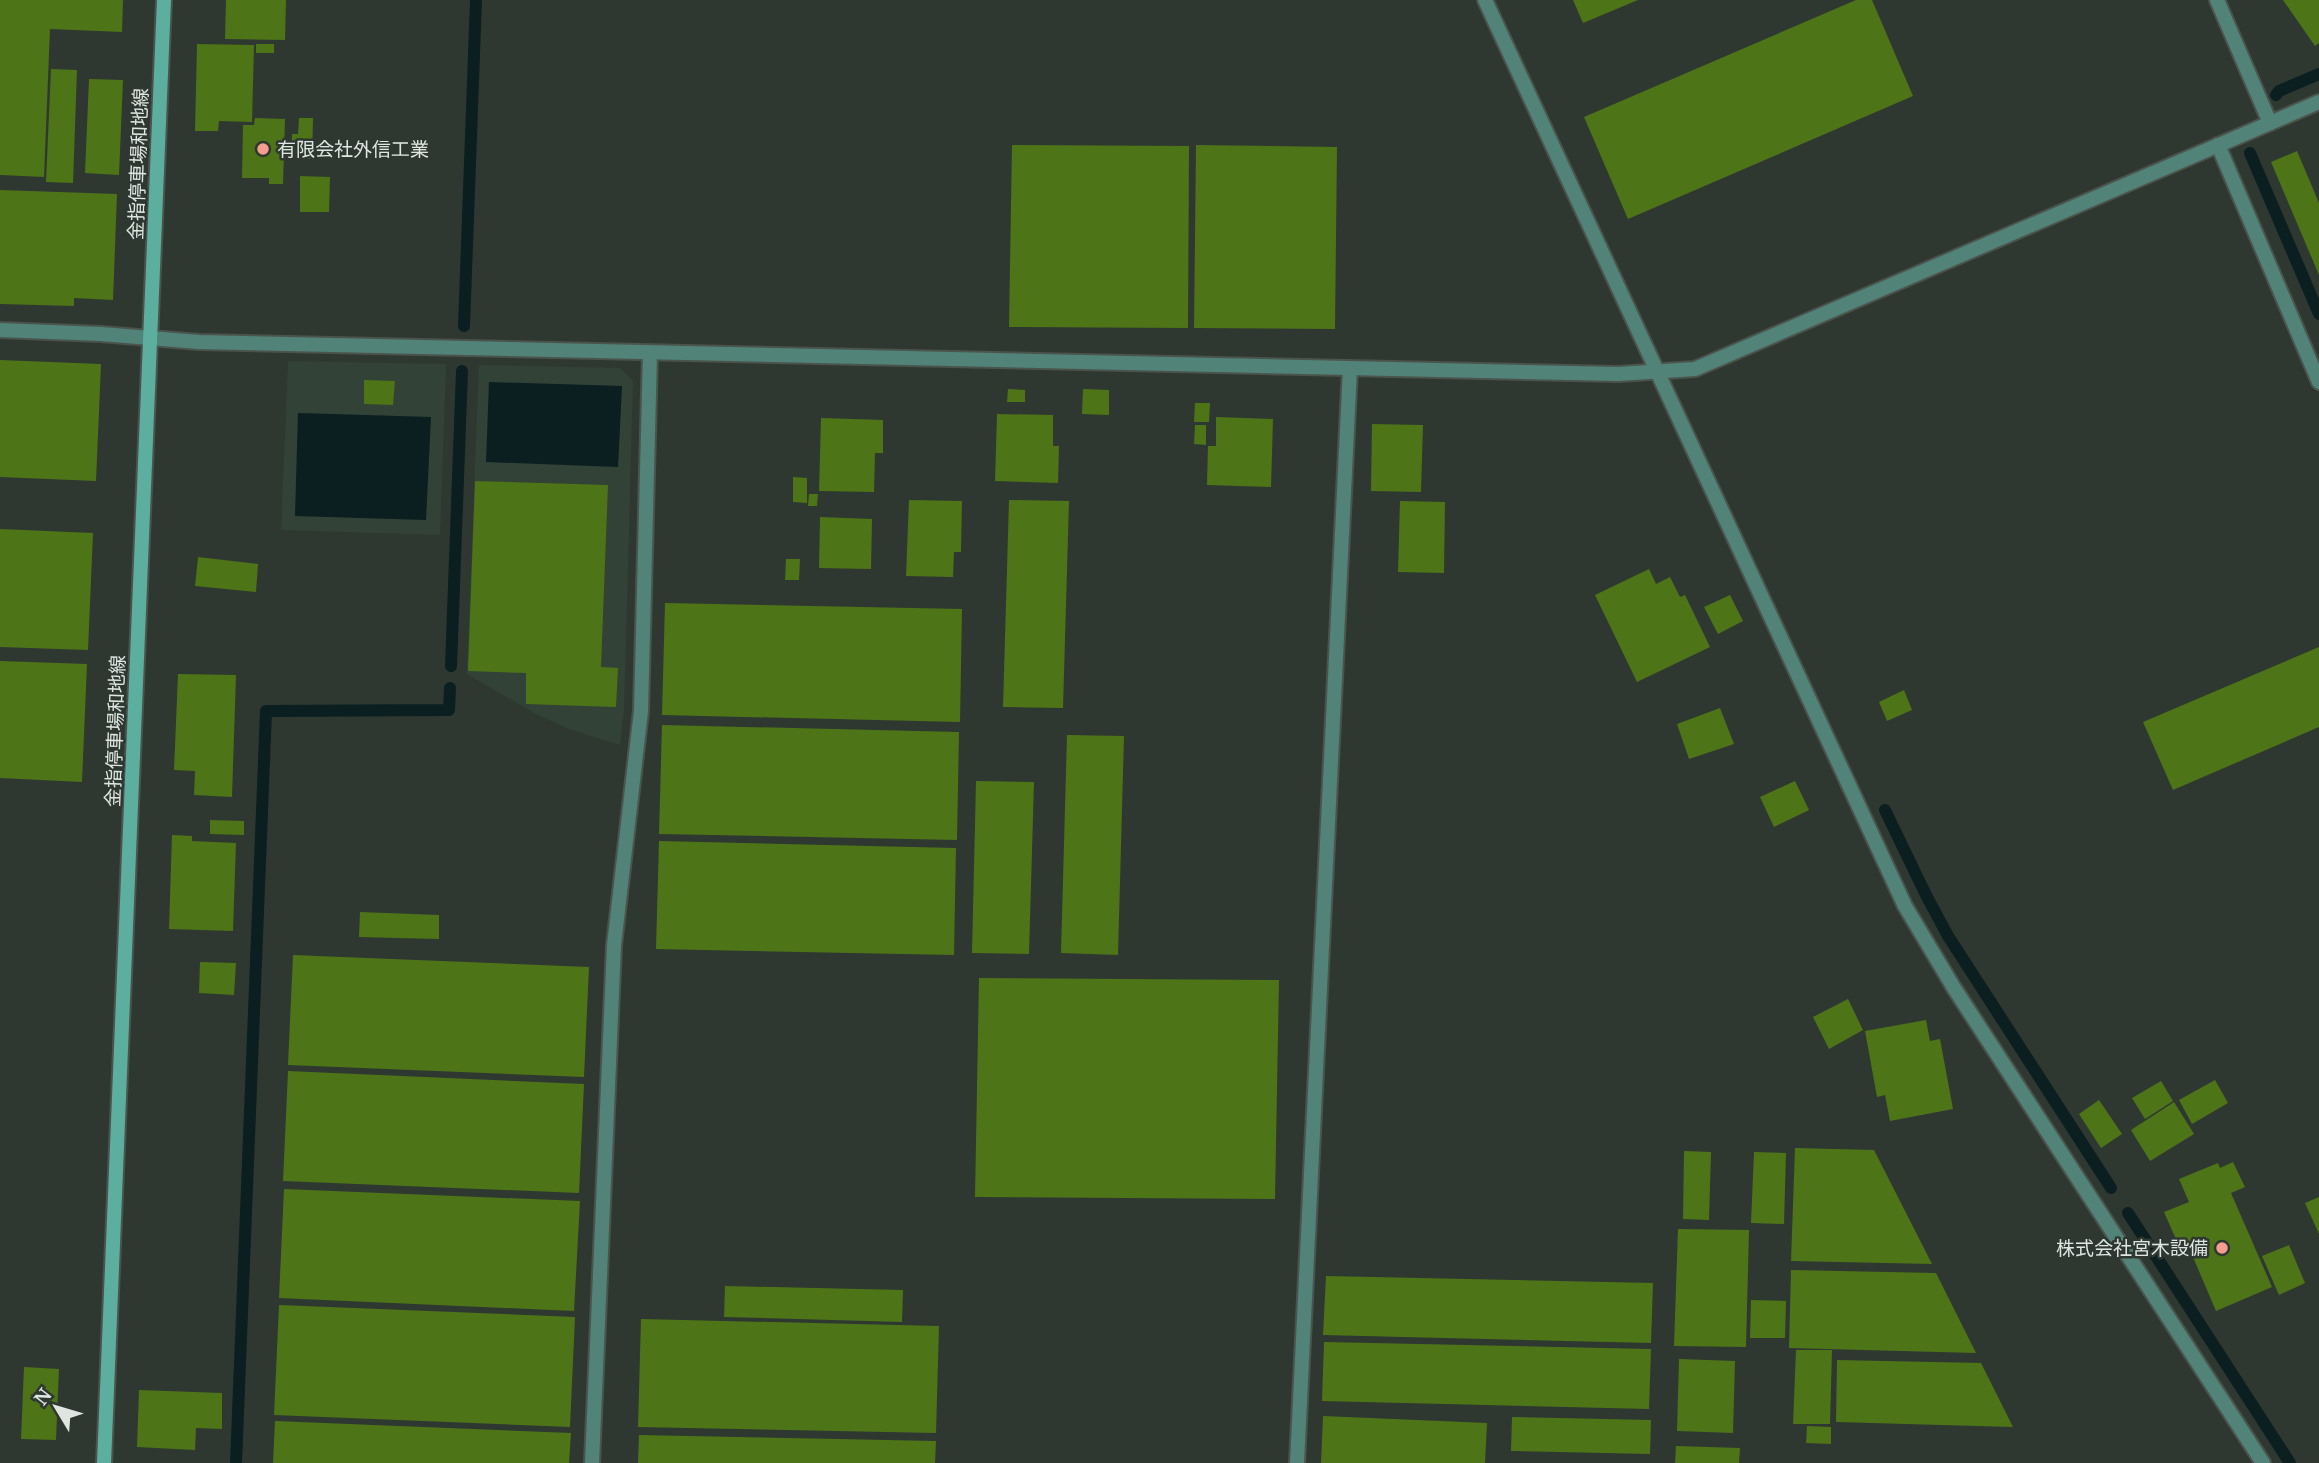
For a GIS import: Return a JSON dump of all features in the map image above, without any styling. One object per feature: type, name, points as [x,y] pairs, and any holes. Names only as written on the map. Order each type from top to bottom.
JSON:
[{"type":"main road","name":"金指停車場和地線","points":[[104,1463],[164,0]]},
{"type":"street","points":[[1485,0],[1911,916],[1961,999],[2263,1463]]},
{"type":"street","points":[[2217,0],[2270,123]]},
{"type":"street","points":[[0,330],[199,342],[650,353],[1618,374],[1695,369],[2319,102]]},
{"type":"street","points":[[2218,145],[2319,382]]},
{"type":"street","points":[[592,1463],[614,946],[641,711],[650,353]]},
{"type":"street","points":[[1297,1463],[1350,368]]},
{"type":"shaded area","points":[[288,361],[446,364],[440,535],[281,530]]},
{"type":"shaded area","points":[[479,365],[620,368],[633,381],[624,710],[620,745],[569,729],[536,714],[467,674]]},
{"type":"shaded area","points":[[489,382],[622,386],[618,467],[486,462]]},
{"type":"shaded area","points":[[298,413],[431,417],[426,520],[295,516]]},
{"type":"building","points":[[0,0],[123,0],[122,32],[50,29],[44,177],[0,175]]},
{"type":"building","points":[[226,0],[286,0],[285,40],[225,39]]},
{"type":"building","points":[[1573,0],[1638,0],[1583,23]]},
{"type":"building","points":[[1856,0],[1872,0],[1913,96],[1628,219],[1584,117]]},
{"type":"building","points":[[2283,0],[2319,0],[2319,43],[2315,46]]},
{"type":"building","points":[[197,44],[254,45],[252,122],[219,121],[218,131],[195,131]]},
{"type":"building","points":[[256,44],[274,44],[274,53],[256,53]]},
{"type":"building","points":[[51,69],[77,70],[73,183],[46,182]]},
{"type":"building","points":[[89,79],[123,80],[119,175],[85,173]]},
{"type":"building","points":[[255,118],[285,119],[283,184],[269,184],[269,178],[242,178],[243,125],[254,125]]},
{"type":"building","points":[[299,118],[313,118],[312,159],[292,158],[292,134],[298,134]]},
{"type":"building","points":[[1012,145],[1189,146],[1188,328],[1009,327]]},
{"type":"building","points":[[1196,145],[1337,147],[1335,329],[1194,328]]},
{"type":"building","points":[[2297,151],[2319,203],[2319,275],[2271,162]]},
{"type":"building","points":[[300,176],[330,177],[329,212],[300,212]]},
{"type":"building","points":[[0,190],[117,194],[113,300],[74,298],[74,306],[0,304]]},
{"type":"building","points":[[0,360],[101,364],[96,481],[0,477]]},
{"type":"building","points":[[364,380],[395,381],[393,405],[364,404]]},
{"type":"building","points":[[1008,389],[1025,390],[1025,402],[1007,402]]},
{"type":"building","points":[[1083,389],[1109,390],[1109,415],[1082,414]]},
{"type":"building","points":[[1195,403],[1210,403],[1209,422],[1194,422]]},
{"type":"building","points":[[997,414],[1053,415],[1053,446],[1059,446],[1058,483],[995,481]]},
{"type":"building","points":[[1216,417],[1273,419],[1271,487],[1207,485],[1208,446],[1216,446]]},
{"type":"building","points":[[821,418],[883,420],[883,453],[875,453],[874,492],[819,491]]},
{"type":"building","points":[[1372,424],[1423,425],[1421,492],[1371,491]]},
{"type":"building","points":[[1195,425],[1206,425],[1206,445],[1194,444]]},
{"type":"building","points":[[793,477],[807,478],[807,503],[793,502]]},
{"type":"building","points":[[475,481],[608,485],[601,667],[618,668],[616,707],[526,704],[526,673],[468,671]]},
{"type":"building","points":[[809,494],[818,494],[817,506],[808,506]]},
{"type":"building","points":[[909,500],[962,501],[961,552],[954,552],[953,577],[906,576]]},
{"type":"building","points":[[1009,500],[1069,501],[1063,708],[1003,707]]},
{"type":"building","points":[[1400,501],[1445,502],[1444,573],[1398,572]]},
{"type":"building","points":[[820,517],[872,519],[871,569],[819,568]]},
{"type":"building","points":[[0,529],[93,533],[88,650],[0,647]]},
{"type":"building","points":[[198,557],[258,564],[256,592],[195,586]]},
{"type":"building","points":[[786,559],[800,559],[799,580],[785,580]]},
{"type":"building","points":[[1649,569],[1656,584],[1670,577],[1680,597],[1685,595],[1710,647],[1637,682],[1595,595]]},
{"type":"building","points":[[1730,595],[1743,621],[1718,634],[1704,607]]},
{"type":"building","points":[[665,603],[962,609],[960,722],[662,715]]},
{"type":"building","points":[[2319,647],[2319,727],[2173,790],[2143,722]]},
{"type":"building","points":[[0,661],[87,664],[82,782],[0,778]]},
{"type":"building","points":[[178,674],[236,675],[232,797],[194,795],[195,771],[174,770]]},
{"type":"building","points":[[1904,690],[1912,710],[1887,721],[1879,702]]},
{"type":"building","points":[[1720,708],[1734,744],[1689,759],[1677,724]]},
{"type":"building","points":[[662,725],[959,732],[957,840],[659,834]]},
{"type":"building","points":[[1067,735],[1124,736],[1118,955],[1061,953]]},
{"type":"building","points":[[976,781],[1034,782],[1029,954],[972,953]]},
{"type":"building","points":[[1795,781],[1809,810],[1774,827],[1760,797]]},
{"type":"building","points":[[210,820],[244,821],[244,835],[210,834]]},
{"type":"building","points":[[172,835],[192,836],[192,841],[236,843],[233,931],[169,929]]},
{"type":"building","points":[[659,841],[956,848],[954,955],[656,949]]},
{"type":"building","points":[[360,912],[439,915],[439,939],[359,937]]},
{"type":"building","points":[[293,955],[589,967],[584,1077],[288,1065]]},
{"type":"building","points":[[200,962],[236,963],[234,995],[199,993]]},
{"type":"building","points":[[979,978],[1279,980],[1275,1199],[975,1197]]},
{"type":"building","points":[[1848,999],[1863,1030],[1829,1049],[1813,1017]]},
{"type":"building","points":[[1926,1020],[1930,1041],[1940,1039],[1953,1109],[1890,1121],[1885,1095],[1877,1097],[1865,1031]]},
{"type":"building","points":[[288,1071],[584,1084],[579,1193],[283,1181]]},
{"type":"building","points":[[2215,1080],[2228,1103],[2192,1124],[2179,1100]]},
{"type":"building","points":[[2161,1081],[2173,1101],[2145,1119],[2132,1098]]},
{"type":"building","points":[[2099,1100],[2122,1134],[2101,1148],[2079,1114]]},
{"type":"building","points":[[2174,1102],[2194,1134],[2150,1161],[2131,1130]]},
{"type":"building","points":[[1795,1148],[1874,1150],[1932,1264],[1791,1261]]},
{"type":"building","points":[[1684,1151],[1711,1152],[1709,1220],[1683,1219]]},
{"type":"building","points":[[1754,1152],[1786,1153],[1784,1224],[1751,1223]]},
{"type":"building","points":[[2233,1162],[2245,1187],[2231,1193],[2272,1287],[2216,1311],[2187,1243],[2179,1246],[2164,1212],[2189,1202],[2179,1179],[2218,1163],[2220,1168]]},
{"type":"building","points":[[284,1189],[580,1201],[574,1311],[279,1298]]},
{"type":"building","points":[[2319,1197],[2319,1234],[2305,1203]]},
{"type":"building","points":[[1678,1229],[1749,1230],[1746,1347],[1674,1346]]},
{"type":"building","points":[[2289,1245],[2305,1283],[2279,1295],[2262,1256]]},
{"type":"building","points":[[1791,1270],[1936,1273],[1976,1353],[1789,1348]]},
{"type":"building","points":[[1326,1276],[1653,1283],[1651,1343],[1323,1335]]},
{"type":"building","points":[[725,1286],[903,1290],[902,1322],[724,1317]]},
{"type":"building","points":[[1751,1300],[1786,1301],[1785,1338],[1750,1338]]},
{"type":"building","points":[[279,1305],[575,1317],[570,1427],[274,1415]]},
{"type":"building","points":[[641,1319],[939,1326],[936,1433],[638,1427]]},
{"type":"building","points":[[1324,1342],[1651,1349],[1649,1409],[1322,1401]]},
{"type":"building","points":[[1796,1350],[1832,1350],[1830,1424],[1793,1424]]},
{"type":"building","points":[[1679,1359],[1735,1361],[1733,1433],[1677,1431]]},
{"type":"building","points":[[1837,1360],[1981,1363],[2013,1427],[1836,1422]]},
{"type":"building","points":[[24,1367],[59,1369],[56,1440],[21,1439]]},
{"type":"building","points":[[139,1390],[222,1393],[222,1429],[196,1428],[195,1450],[137,1447]]},
{"type":"building","points":[[1323,1416],[1487,1423],[1485,1463],[1321,1463]]},
{"type":"building","points":[[1512,1417],[1651,1420],[1650,1454],[1511,1451]]},
{"type":"building","points":[[275,1421],[571,1433],[569,1463],[273,1463]]},
{"type":"building","points":[[1807,1426],[1831,1427],[1831,1444],[1806,1443]]},
{"type":"building","points":[[639,1435],[936,1441],[935,1463],[638,1463]]},
{"type":"building","points":[[1676,1446],[1740,1448],[1739,1463],[1675,1463]]},
{"type":"waterway","points":[[464,326],[476,0]]},
{"type":"waterway","points":[[2276,95],[2279,91],[2319,74]]},
{"type":"waterway","points":[[2250,153],[2319,314]]},
{"type":"waterway","points":[[451,666],[462,371]]},
{"type":"waterway","points":[[236,1463],[266,711],[449,710],[450,688]]},
{"type":"waterway","points":[[1885,810],[1948,936],[2111,1188]]},
{"type":"waterway","points":[[2128,1213],[2290,1463]]},
{"type":"place","name":"有限会社外信工業","points":[[263,149]]},
{"type":"place","name":"株式会社宮木設備","points":[[2222,1248]]}]
